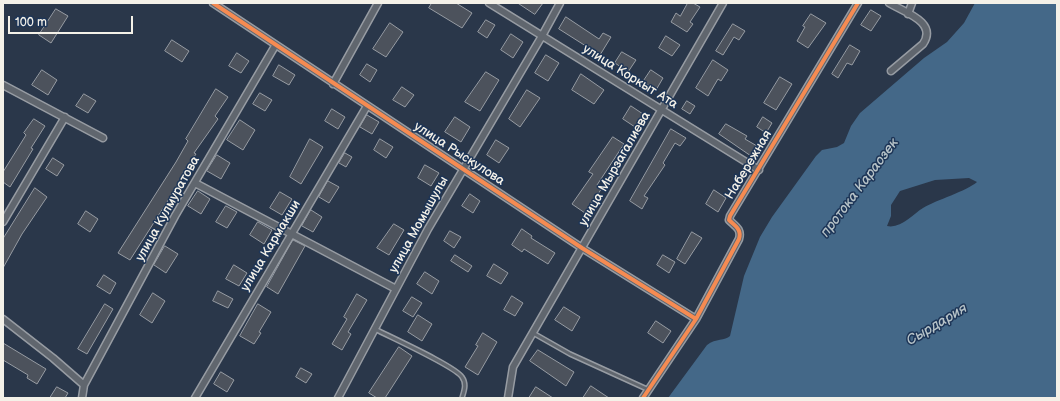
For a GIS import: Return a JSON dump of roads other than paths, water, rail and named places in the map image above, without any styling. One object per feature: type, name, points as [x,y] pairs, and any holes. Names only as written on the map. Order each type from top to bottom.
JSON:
[{"type":"street","name":"улица Рыскулова","points":[[213,3],[333,84],[464,168],[582,248],[696,319]]},
{"type":"street","points":[[333,84],[378,3]]},
{"type":"street","name":"улица Коркыт Ата","points":[[489,3],[759,170]]},
{"type":"street","name":"улица Момышулы","points":[[338,398],[396,289],[464,168],[560,3]]},
{"type":"street","name":"улица Мырзагалиева","points":[[508,398],[513,367],[723,3]]},
{"type":"street","name":"Набережная","points":[[643,398],[696,319],[739,239],[739,229],[729,220],[730,216],[858,3]]},
{"type":"street","points":[[889,3],[922,22],[928,31],[923,44],[891,71]]},
{"type":"street","points":[[908,14],[912,3]]},
{"type":"street","name":"улица Кулмуратова","points":[[84,385],[195,183],[276,46]]},
{"type":"street","points":[[3,85],[103,138]]},
{"type":"street","name":"улица Кармакши","points":[[195,398],[367,106]]},
{"type":"street","points":[[3,222],[65,117]]},
{"type":"street","points":[[195,183],[396,289]]},
{"type":"street","points":[[3,319],[53,358],[84,385],[82,398]]},
{"type":"lane","points":[[375,329],[444,364],[462,377],[465,387],[462,398]]},
{"type":"lane","points":[[533,333],[570,354],[648,390]]},
{"type":"water","points":[[975,3],[1057,3],[1057,398],[668,398],[707,345],[714,341],[726,339],[730,336],[744,276],[760,237],[772,217],[816,156],[822,150],[837,147],[844,143],[851,126],[860,113],[924,58],[947,42],[964,23]],"holes":[[[969,178],[977,182],[966,189],[923,208],[902,223],[887,226],[891,216],[891,205],[900,191],[935,180]]]},
{"type":"water label","name":"протока Караозек","points":[[860,188]]},
{"type":"water label","name":"Сырдария","points":[[937,325]]}]
